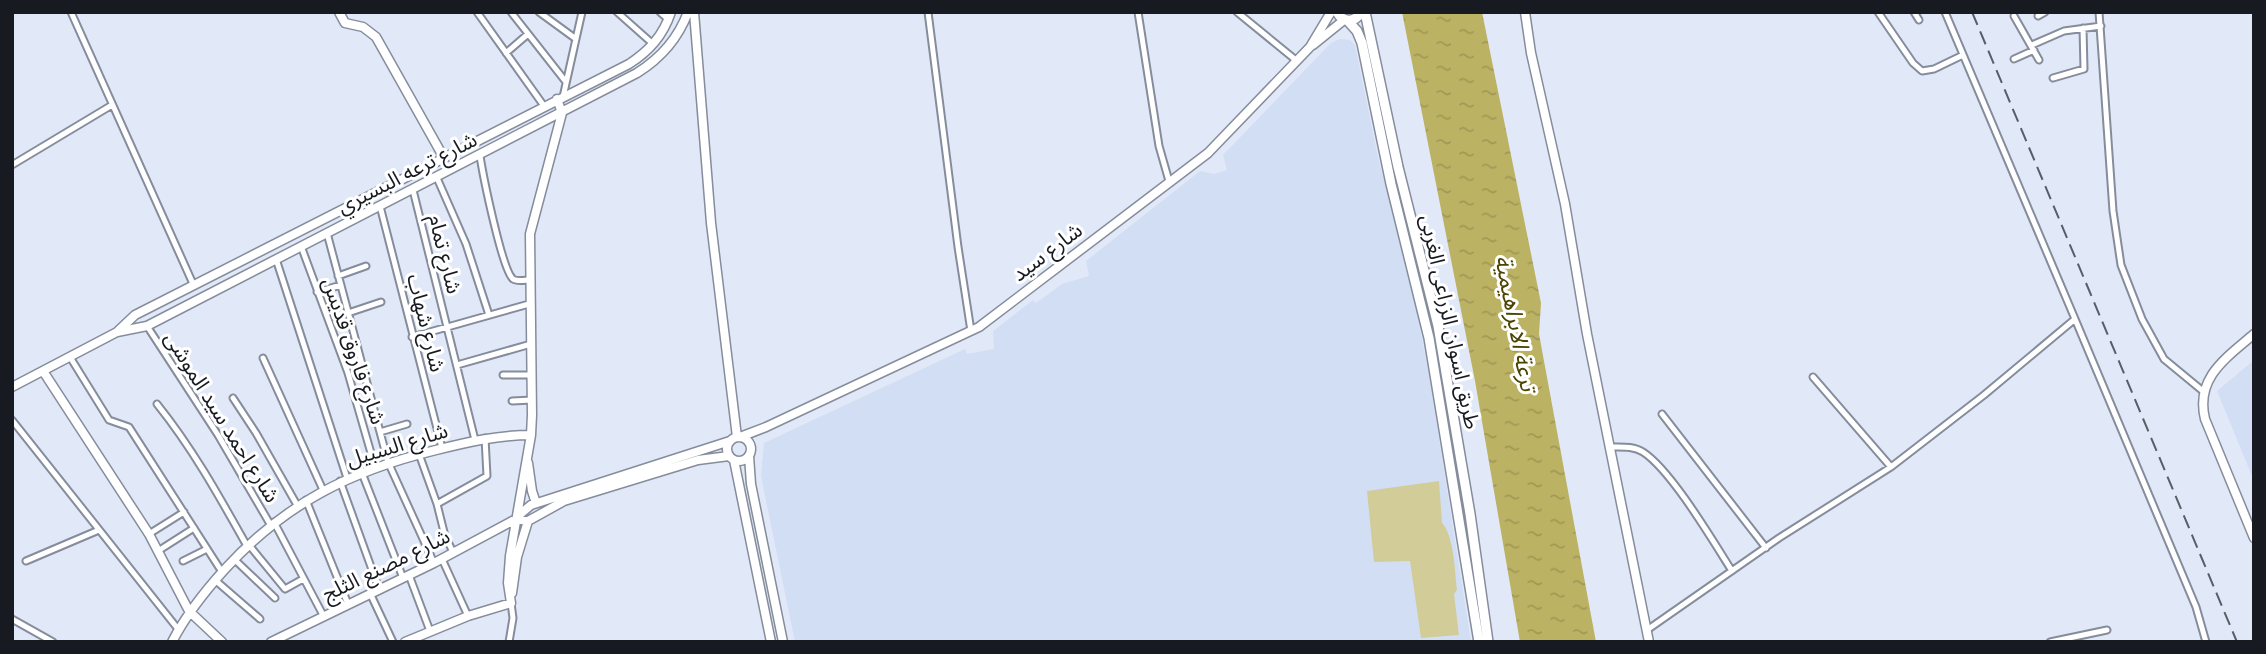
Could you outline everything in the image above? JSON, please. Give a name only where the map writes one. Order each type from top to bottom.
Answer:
[{"type":"main road","points":[[1343,18],[1357,18],[1363,12]]},
{"type":"main road","name":"طريق اسوان الزراعى الغربى","points":[[1363,12],[1442,347],[1488,642]]},
{"type":"main road","name":"طريق اسوان الزراعى الغربى","points":[[1343,18],[1357,31],[1362,43],[1391,184],[1429,338],[1479,642]]},
{"type":"street","points":[[71,12],[194,286]]},
{"type":"street","points":[[339,12],[345,23],[369,30],[376,37],[444,158]]},
{"type":"street","points":[[477,12],[544,106]]},
{"type":"street","points":[[511,12],[566,82]]},
{"type":"street","points":[[539,12],[576,39]]},
{"type":"street","points":[[509,642],[513,618],[508,573],[531,435],[531,225],[562,113],[560,98],[582,12]]},
{"type":"street","points":[[617,12],[653,44]]},
{"type":"street","points":[[660,12],[670,16]]},
{"type":"street","name":"شارع ترعه البسيري","points":[[12,387],[117,332],[147,326],[637,73],[659,57],[676,37],[688,12]]},
{"type":"street","points":[[694,12],[711,223],[735,439],[727,448],[732,458],[771,642]]},
{"type":"street","points":[[928,12],[963,282],[970,318],[975,329]]},
{"type":"street","points":[[1138,12],[1161,154],[1169,181]]},
{"type":"street","points":[[1237,12],[1297,61]]},
{"type":"street","name":"شارع سيد","points":[[516,519],[524,509],[536,503],[766,427],[975,329],[1208,153],[1310,47],[1331,12]]},
{"type":"street","points":[[1525,12],[1531,53],[1565,204],[1587,334],[1649,642]]},
{"type":"street","points":[[1878,12],[1913,63],[1922,71],[1934,69],[1963,55]]},
{"type":"street","points":[[1914,12],[1919,20]]},
{"type":"street","points":[[1945,12],[2192,596],[2206,642]]},
{"type":"street","points":[[2099,12],[2113,211],[2121,265],[2142,319],[2164,359],[2204,392]]},
{"type":"street","name":"شارع ترعه البسيري","points":[[117,332],[135,315],[629,64],[653,44],[670,16]]},
{"type":"street","points":[[2014,16],[2039,60]]},
{"type":"street","name":"شارع سيد","points":[[1310,47],[1328,35],[1343,18]]},
{"type":"street","points":[[2014,59],[2053,35],[2101,26]]},
{"type":"street","points":[[2053,78],[2083,70],[2083,28]]},
{"type":"street","points":[[506,53],[528,34]]},
{"type":"street","points":[[12,165],[112,105]]},
{"type":"street","points":[[480,156],[498,240],[511,277],[514,280],[529,280]]},
{"type":"street","points":[[437,178],[466,244],[489,315]]},
{"type":"street","points":[[398,182],[403,194]]},
{"type":"street","name":"شارع تمام","points":[[413,190],[475,440]]},
{"type":"street","name":"شارع شهاب","points":[[380,206],[442,448]]},
{"type":"street","points":[[327,233],[388,462],[468,616]]},
{"type":"street","name":"شارع فاروق قديس","points":[[301,246],[348,373],[375,467]]},
{"type":"street","points":[[276,259],[379,589]]},
{"type":"street","points":[[338,276],[366,267]]},
{"type":"street","points":[[317,292],[341,285]]},
{"type":"street","points":[[348,313],[381,302]]},
{"type":"street","points":[[412,337],[530,304]]},
{"type":"street","points":[[1647,630],[1891,467],[1984,395],[2075,319]]},
{"type":"street","name":"شارع احمد سيد الموشى","points":[[147,326],[272,523],[323,615]]},
{"type":"street","points":[[2254,334],[2217,366],[2204,392],[2205,419],[2254,538]]},
{"type":"street","points":[[457,365],[531,344]]},
{"type":"street","points":[[70,357],[109,420],[129,427],[222,572]]},
{"type":"street","points":[[264,358],[323,490]]},
{"type":"street","points":[[43,371],[149,534],[190,611],[222,642]]},
{"type":"street","points":[[503,375],[532,375]]},
{"type":"street","points":[[1813,377],[1891,467]]},
{"type":"street","points":[[233,398],[297,505]]},
{"type":"street","points":[[512,401],[532,400]]},
{"type":"street","points":[[157,404],[197,457],[248,545],[285,589],[303,579]]},
{"type":"street","points":[[1662,414],[1766,548]]},
{"type":"street","points":[[12,420],[178,629]]},
{"type":"street","points":[[380,432],[407,424]]},
{"type":"street","points":[[516,519],[528,521],[564,502],[698,460],[732,458],[743,461],[766,427]]},
{"type":"street","name":"شارع السبيل","points":[[172,642],[190,611],[234,559],[272,523],[323,490],[362,471],[418,454],[485,438],[531,435]]},
{"type":"street","points":[[437,504],[486,476],[485,438]]},
{"type":"street","points":[[735,439],[749,442],[751,484],[783,642]]},
{"type":"street","points":[[1611,447],[1632,448],[1643,452],[1655,463],[1671,481],[1732,571]]},
{"type":"street","points":[[528,449],[530,477],[536,503]]},
{"type":"street","points":[[418,454],[437,504],[445,536],[453,552]]},
{"type":"street","points":[[362,471],[430,631]]},
{"type":"street","points":[[306,500],[348,604]]},
{"type":"street","points":[[149,534],[184,512]]},
{"type":"street","name":"شارع مصنع الثلج","points":[[271,642],[438,561],[516,519]]},
{"type":"street","points":[[511,603],[517,557],[528,521]]},
{"type":"street","points":[[158,551],[194,528]]},
{"type":"street","points":[[26,561],[99,530]]},
{"type":"street","points":[[183,561],[207,549]]},
{"type":"street","points":[[234,559],[275,598]]},
{"type":"street","points":[[215,580],[260,619]]},
{"type":"street","points":[[370,593],[393,642]]},
{"type":"street","points":[[405,642],[468,616],[511,603]]},
{"type":"street","points":[[12,619],[53,642]]},
{"type":"street","points":[[2050,642],[2107,630]]},
{"type":"shaded area","points":[[1340,39],[1350,40],[1355,45],[1378,157],[1415,302],[1429,374],[1471,642],[795,642],[761,476],[764,443],[965,349],[967,354],[994,349],[993,331],[1033,300],[1036,303],[1062,284],[1089,276],[1086,261],[1200,171],[1214,174],[1227,170],[1223,155],[1331,43]]},
{"type":"shaded area","points":[[2254,360],[2254,481],[2217,391]]},
{"type":"shaded area","points":[[1439,481],[1442,523],[1449,536],[1455,564],[1457,590],[1454,594],[1459,635],[1421,638],[1410,561],[1374,562],[1367,491]]},
{"type":"water","name":"ترعة الابراهيمية","points":[[1402,12],[1482,12],[1541,303],[1539,334],[1596,642],[1520,642],[1475,381]]},
{"type":"railway","points":[[1972,12],[2237,642]]}]
